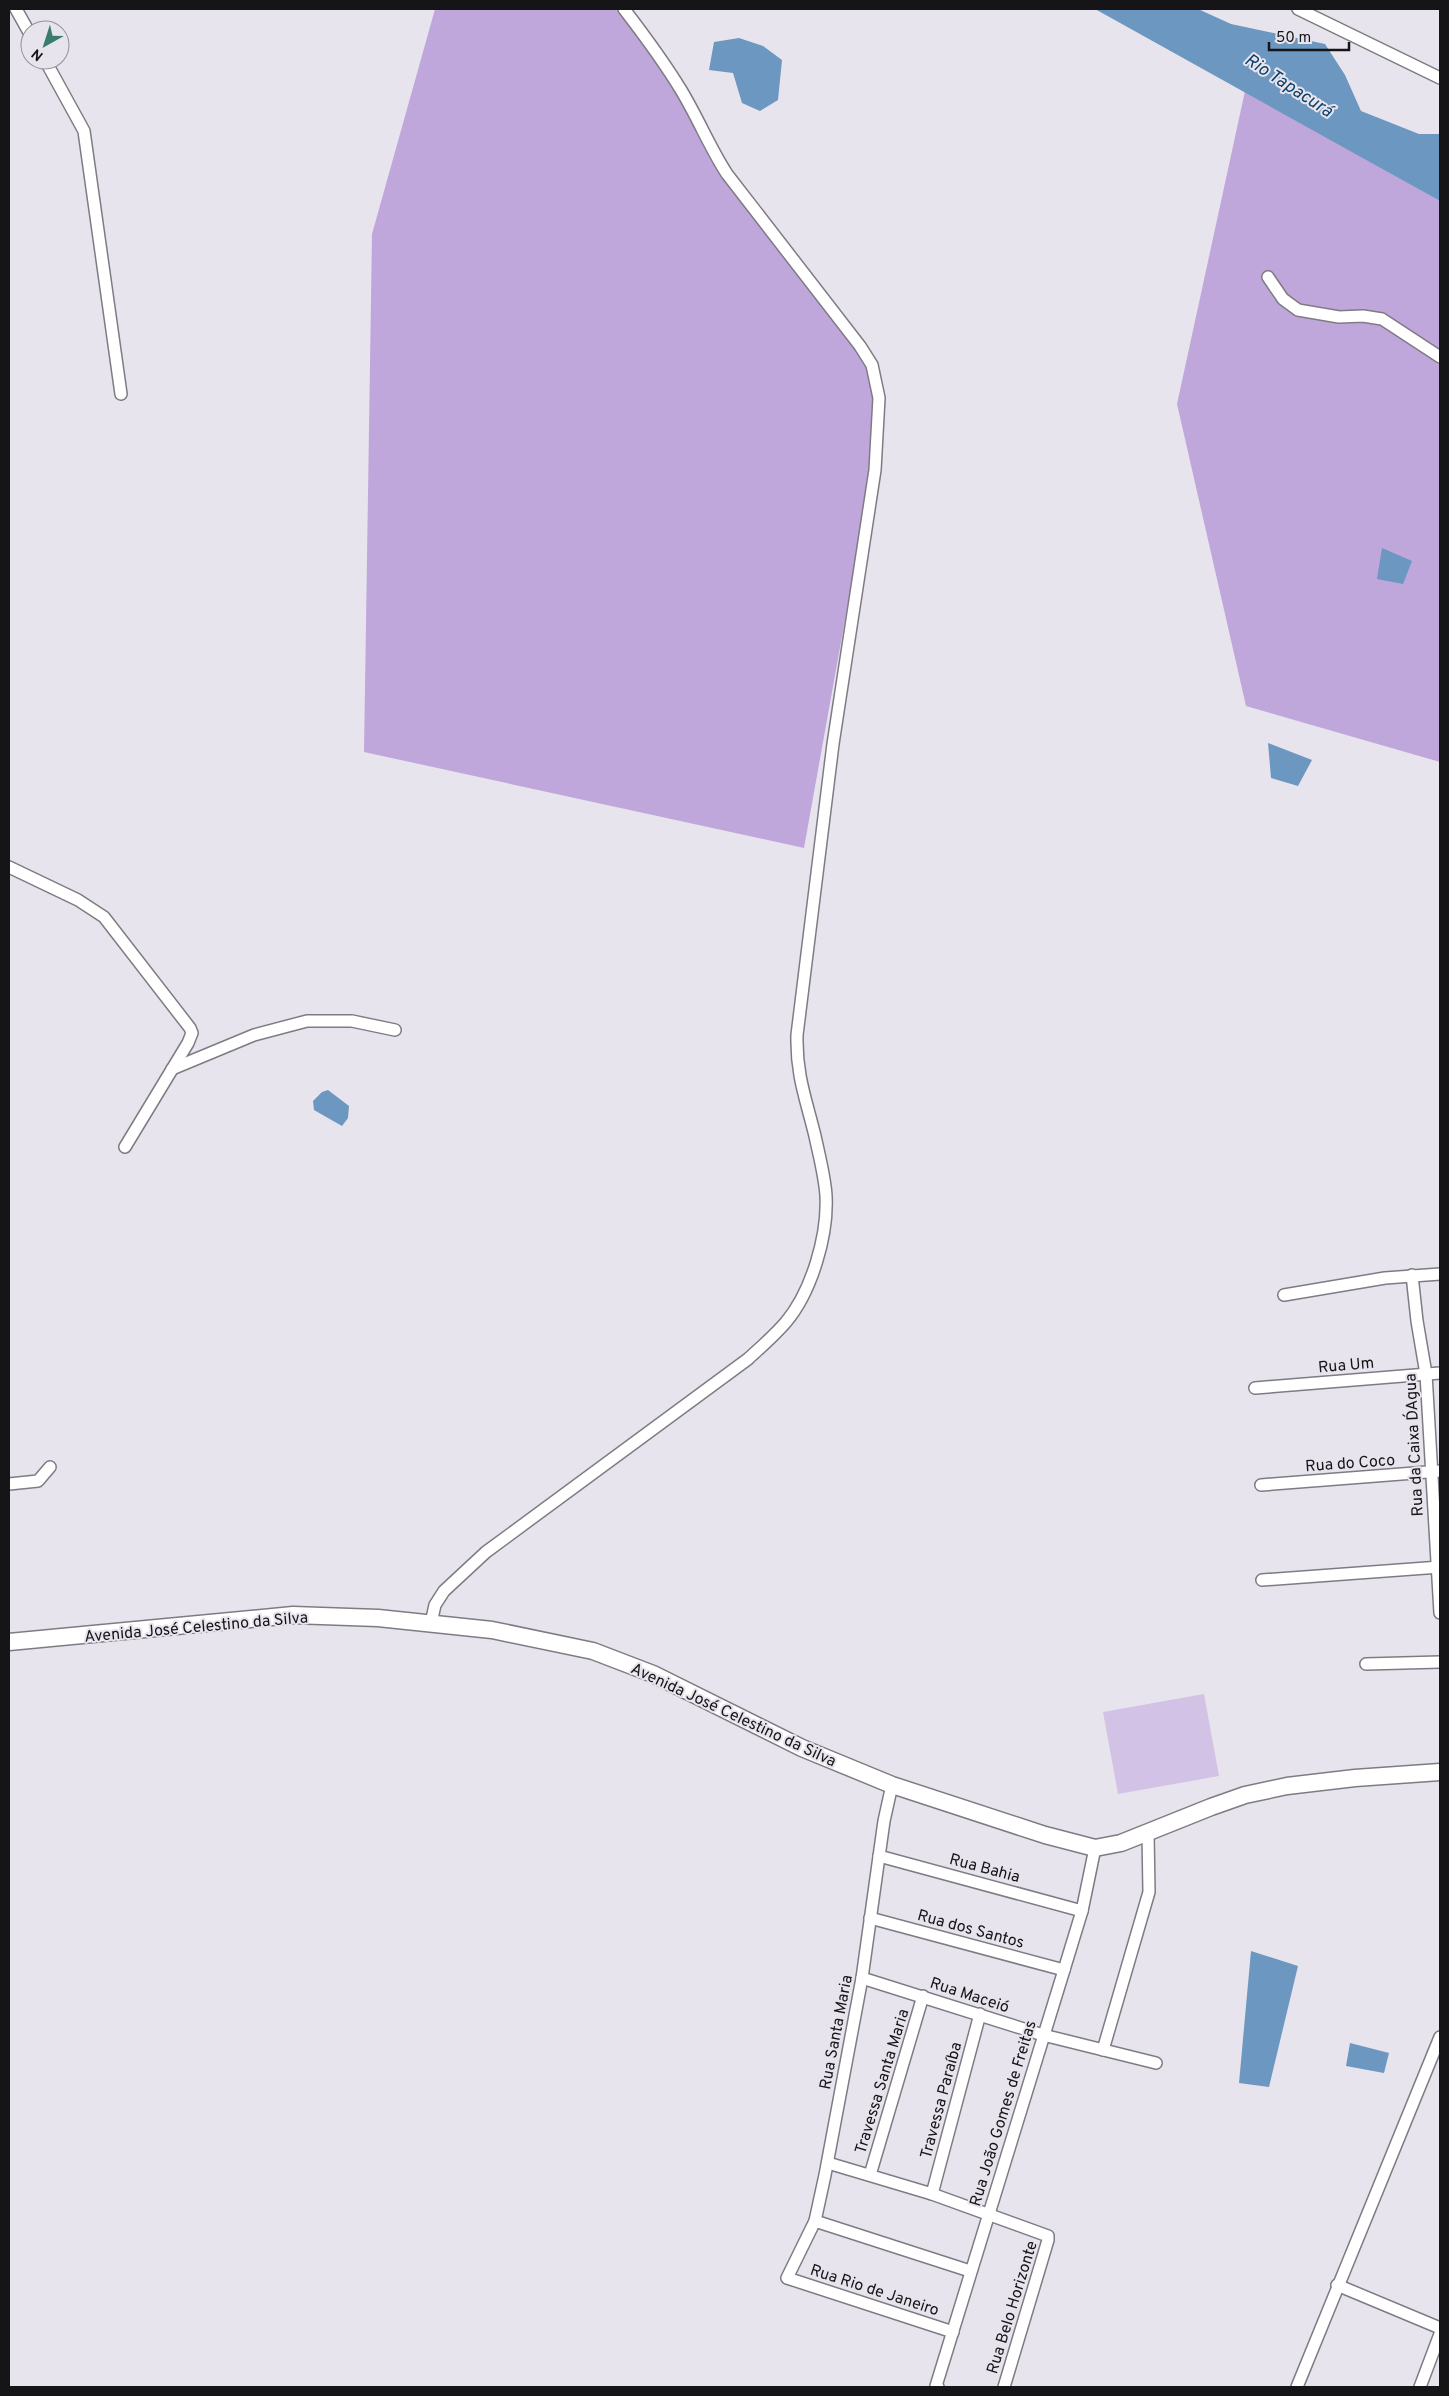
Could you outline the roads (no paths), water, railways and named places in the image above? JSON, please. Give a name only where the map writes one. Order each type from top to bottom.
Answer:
[{"type":"street","points":[[16,9],[22,20]]},
{"type":"street","points":[[432,1623],[435,1605],[444,1591],[486,1552],[766,1344],[787,1320],[803,1295],[825,1229],[826,1195],[815,1135],[803,1096],[798,1065],[797,1035],[833,744],[875,470],[880,416],[876,379],[872,365],[860,346],[716,157],[682,91],[655,49],[624,9]]},
{"type":"street","points":[[1298,9],[1440,78]]},
{"type":"street","points":[[50,70],[84,131],[121,394]]},
{"type":"street","points":[[1268,278],[1282,299],[1298,310],[1338,317],[1364,316],[1382,319],[1440,356]]},
{"type":"street","points":[[9,867],[87,905],[112,924],[190,1028],[190,1038],[125,1147]]},
{"type":"street","points":[[172,1069],[254,1035],[307,1020],[352,1021],[395,1030]]},
{"type":"street","points":[[1284,1295],[1386,1278],[1440,1274]]},
{"type":"street","name":"Rua da Caixa D´Agua","points":[[1412,1275],[1426,1374],[1435,1471],[1440,1613]]},
{"type":"street","name":"Rua Um","points":[[1255,1388],[1440,1373]]},
{"type":"street","points":[[9,1484],[38,1481],[50,1467]]},
{"type":"street","name":"Rua do Coco","points":[[1262,1485],[1435,1471]]},
{"type":"street","points":[[1262,1580],[1439,1567]]},
{"type":"street","name":"Avenida José Celestino da Silva","points":[[9,1642],[293,1615],[378,1618],[492,1630],[593,1651],[653,1674],[802,1748],[892,1785],[1045,1835],[1095,1848],[1114,1845],[1211,1807],[1245,1796],[1287,1786],[1355,1778],[1440,1772]]},
{"type":"street","points":[[1366,1664],[1440,1662]]},
{"type":"street","name":"Rua Santa Maria","points":[[787,2278],[815,2221],[828,2163],[862,1978],[879,1856],[892,1785]]},
{"type":"street","points":[[1103,2050],[1149,1892],[1148,1833]]},
{"type":"street","name":"Rua João Gomes de Freitas","points":[[938,2387],[936,2386],[970,2272],[1082,1911],[1095,1848]]},
{"type":"street","name":"Rua Bahia","points":[[879,1856],[1082,1911]]},
{"type":"street","name":"Rua dos Santos","points":[[870,1918],[1064,1970]]},
{"type":"street","name":"Rua Maceió","points":[[862,1978],[1043,2035],[1156,2063]]},
{"type":"street","name":"Travessa Santa Maria","points":[[870,2175],[923,1996]]},
{"type":"street","name":"Travessa Paraíba","points":[[932,2194],[980,2014]]},
{"type":"street","points":[[1297,2387],[1337,2285],[1440,2037]]},
{"type":"street","points":[[828,2163],[932,2194],[988,2214]]},
{"type":"street","name":"Rua Belo Horizonte","points":[[988,2214],[1048,2236],[1004,2387]]},
{"type":"street","points":[[815,2221],[970,2272]]},
{"type":"street","name":"Rua Rio de Janeiro","points":[[787,2278],[953,2332]]},
{"type":"street","points":[[1337,2285],[1440,2328]]},
{"type":"street","points":[[1420,2387],[1436,2359],[1440,2334]]},
{"type":"water","name":"Rio Tapacurá","points":[[1095,9],[1198,9],[1231,24],[1325,44],[1345,75],[1361,111],[1419,134],[1440,134],[1440,201]]},
{"type":"water","points":[[739,38],[763,46],[782,60],[778,100],[760,111],[742,103],[733,73],[709,70],[714,42]]},
{"type":"water","points":[[1382,548],[1412,561],[1403,584],[1377,579]]},
{"type":"water","points":[[1268,743],[1312,760],[1298,786],[1271,778]]},
{"type":"water","points":[[328,1090],[349,1106],[348,1118],[342,1126],[314,1110],[313,1101],[322,1092]]},
{"type":"water","points":[[1251,1951],[1298,1966],[1269,2087],[1239,2083]]},
{"type":"water","points":[[1350,2043],[1389,2053],[1384,2073],[1346,2066]]}]
